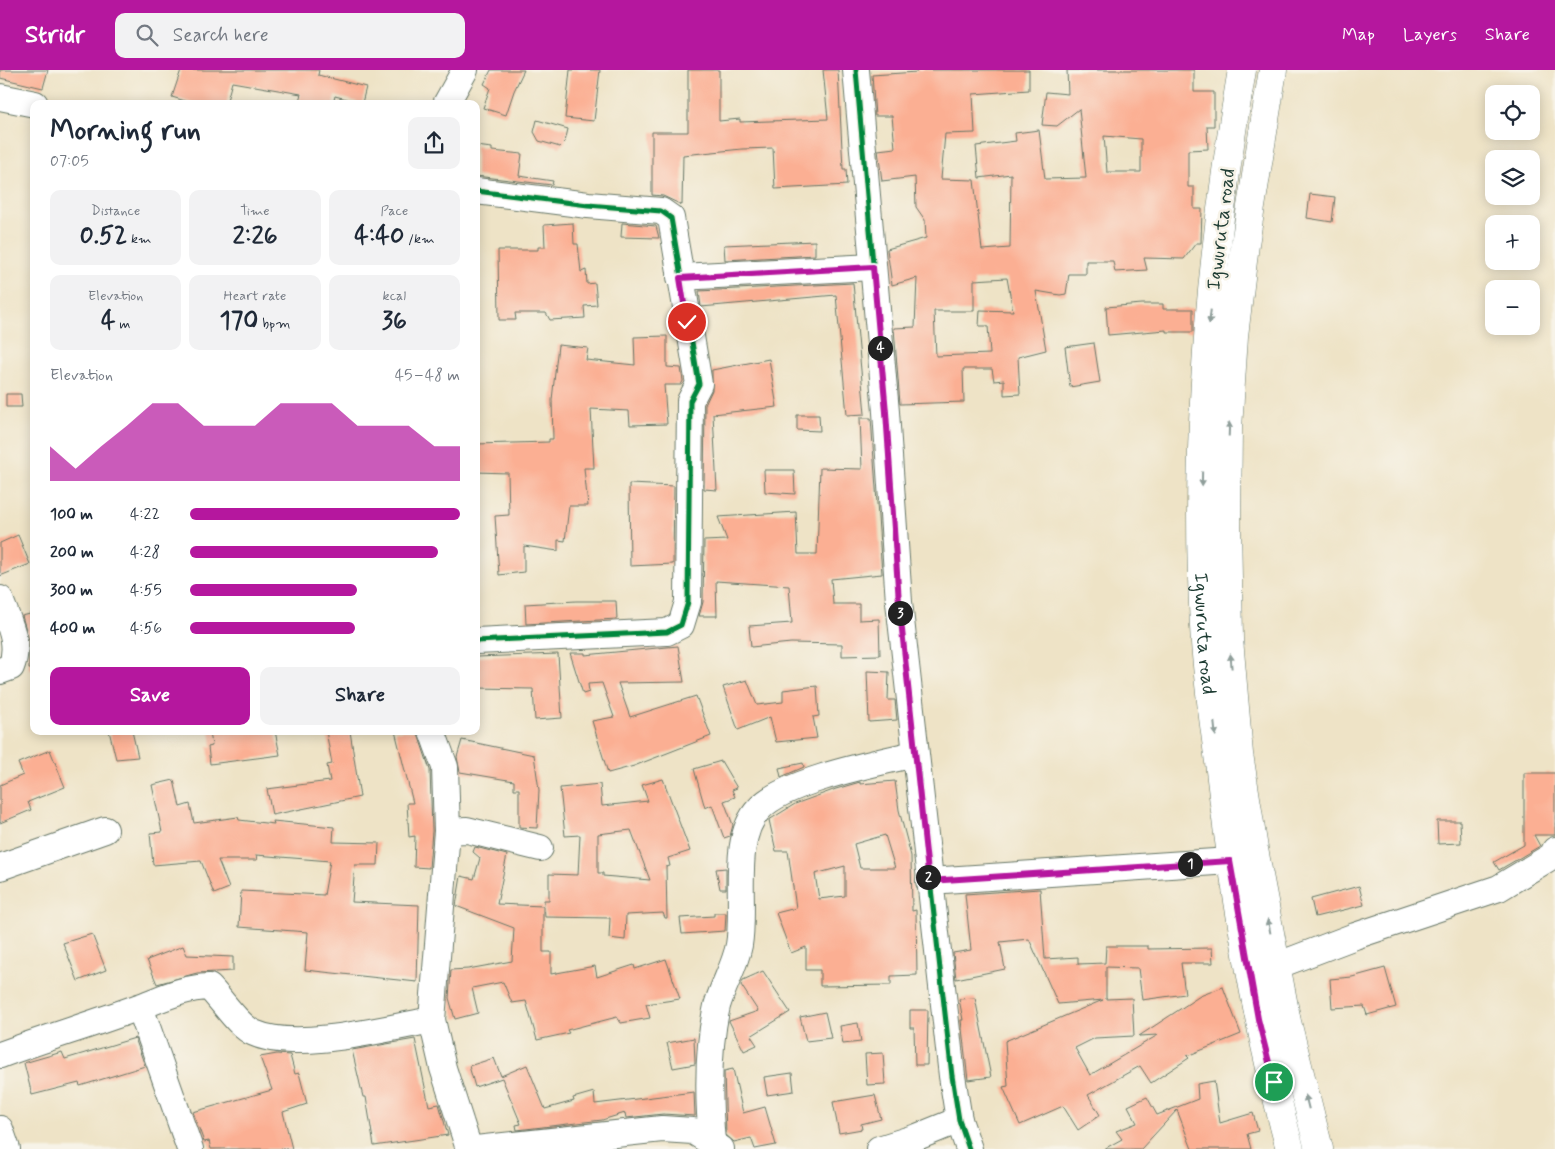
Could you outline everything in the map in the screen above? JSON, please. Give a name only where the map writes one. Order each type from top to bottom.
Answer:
[{"type":"main road","points":[[1242,70],[1235,112],[1266,116],[1273,70]]},
{"type":"main road","name":"Igwuruta road","points":[[1235,112],[1223,196],[1207,343],[1202,509],[1204,627],[1230,861],[1258,1019],[1290,1149]]},
{"type":"main road","name":"Igwuruta road","points":[[1266,116],[1245,244],[1234,336],[1228,428],[1229,639],[1239,754],[1254,849],[1287,1022],[1319,1149]]},
{"type":"street","points":[[448,100],[465,70]]},
{"type":"street","points":[[856,70],[886,412],[899,602],[952,1076],[959,1120],[969,1149]]},
{"type":"street","points":[[0,97],[30,103]]},
{"type":"street","points":[[480,192],[588,205],[661,211],[671,218],[699,384],[690,401],[688,602],[681,625],[667,632],[480,641]]},
{"type":"street","points":[[680,278],[873,267]]},
{"type":"street","points":[[0,599],[14,638],[16,654],[11,667],[0,671]]},
{"type":"street","points":[[433,735],[444,767],[447,831],[432,1020],[443,1068],[469,1149]]},
{"type":"street","points":[[716,1145],[708,1096],[711,1048],[718,1005],[738,946],[742,908],[744,837],[757,810],[773,796],[821,778],[915,754]]},
{"type":"street","points":[[0,867],[105,830]]},
{"type":"street","points":[[447,831],[467,830],[540,848]]},
{"type":"street","points":[[1276,966],[1355,936],[1499,888],[1552,856],[1555,850]]},
{"type":"street","points":[[929,881],[1230,861]]},
{"type":"street","points":[[0,1055],[140,1007],[173,992],[194,988],[209,987],[223,1000],[239,1022],[254,1033],[278,1039],[338,1038],[432,1020]]},
{"type":"street","points":[[140,1007],[190,1149]]},
{"type":"street","points":[[879,1149],[917,1138],[959,1120]]},
{"type":"street","points":[[0,1128],[7,1149]]},
{"type":"street","points":[[476,1149],[662,1129],[693,1131],[716,1145]]},
{"type":"building","points":[[0,70],[48,70],[43,88],[0,78]]},
{"type":"building","points":[[181,70],[319,70],[318,75],[366,87],[363,100],[350,100],[335,96],[334,100],[299,100],[301,94],[232,82],[227,100],[182,100],[172,97]]},
{"type":"building","points":[[491,70],[524,70],[506,115],[483,108],[490,88],[484,84]]},
{"type":"building","points":[[570,70],[600,70],[594,121],[565,118]]},
{"type":"building","points":[[688,70],[719,70],[719,121],[740,119],[740,122],[828,119],[823,70],[838,70],[843,169],[846,169],[847,185],[775,189],[773,148],[742,149],[683,155],[682,205],[663,196],[652,195],[652,132],[688,132]]},
{"type":"building","points":[[916,70],[1029,70],[1029,90],[973,94],[975,133],[945,134],[941,179],[974,180],[982,250],[1010,248],[1011,174],[979,178],[976,146],[1016,141],[1015,133],[1039,130],[1045,179],[1086,178],[1079,109],[1057,126],[1042,125],[1046,92],[1068,94],[1067,70],[1194,70],[1194,92],[1214,92],[1214,126],[1207,126],[1208,149],[1188,150],[1188,187],[1194,187],[1194,209],[1202,209],[1201,243],[1196,243],[1184,259],[1144,258],[1147,270],[1115,272],[1113,261],[1086,261],[1086,274],[1069,274],[1066,294],[1060,295],[1036,291],[1046,350],[1018,357],[1020,394],[1004,395],[1004,380],[994,381],[992,369],[963,369],[964,402],[900,404],[894,328],[915,327],[917,278],[892,285],[887,249],[926,238],[925,220],[916,207],[915,177],[882,181],[878,150],[895,148],[892,116],[875,116],[872,75],[917,72]],"holes":[[[1104,136],[1141,139],[1141,172],[1107,172]],[[1007,278],[1013,311],[980,310],[979,326],[988,326],[990,354],[936,356],[934,311],[974,311],[974,280]]]},
{"type":"building","points":[[537,120],[568,129],[565,142],[560,147],[539,141],[534,132]]},
{"type":"building","points":[[480,146],[492,148],[492,151],[522,154],[519,176],[553,181],[552,185],[480,176]]},
{"type":"building","points":[[1310,194],[1335,197],[1332,222],[1307,218]]},
{"type":"building","points":[[573,223],[574,244],[578,244],[581,272],[586,270],[587,284],[595,283],[597,305],[584,306],[585,318],[550,320],[546,313],[515,313],[516,320],[499,320],[498,250],[538,250],[538,247],[545,247],[544,225]]},
{"type":"building","points":[[622,223],[656,226],[659,238],[621,237]]},
{"type":"building","points":[[815,241],[815,255],[725,260],[724,245]]},
{"type":"building","points":[[853,283],[865,414],[847,415],[836,295],[701,307],[699,291]]},
{"type":"building","points":[[1163,304],[1163,309],[1193,309],[1193,332],[1166,332],[1166,330],[1108,335],[1106,307]]},
{"type":"building","points":[[667,336],[667,367],[681,368],[683,381],[681,385],[664,385],[667,424],[630,425],[629,411],[591,409],[594,468],[584,468],[588,506],[569,506],[565,541],[558,540],[558,551],[524,546],[524,572],[499,575],[495,516],[509,515],[508,473],[480,472],[480,444],[549,442],[549,439],[553,439],[552,400],[558,345],[588,348],[586,360],[635,365],[634,337]]},
{"type":"building","points":[[1094,343],[1100,382],[1070,387],[1065,347]]},
{"type":"building","points":[[769,359],[777,407],[713,414],[717,490],[704,489],[705,405],[712,390],[712,370]]},
{"type":"building","points":[[6,394],[21,394],[22,407],[6,407]]},
{"type":"building","points":[[797,415],[819,415],[820,431],[797,430]]},
{"type":"building","points":[[860,418],[871,418],[882,574],[831,579],[833,604],[859,604],[859,620],[879,619],[880,655],[842,656],[842,644],[791,643],[751,647],[749,626],[792,623],[789,586],[716,581],[717,616],[699,616],[703,602],[704,541],[727,540],[718,517],[796,512],[798,554],[817,554],[820,468],[862,469]]},
{"type":"building","points":[[764,470],[794,470],[795,494],[765,492]]},
{"type":"building","points":[[629,484],[674,486],[673,564],[630,566]]},
{"type":"building","points":[[18,535],[30,564],[0,576],[0,543]]},
{"type":"building","points":[[616,601],[617,619],[526,624],[525,604]]},
{"type":"building","points":[[30,614],[30,669],[29,640],[22,616]]},
{"type":"building","points":[[678,646],[684,682],[618,683],[630,717],[696,696],[711,736],[634,766],[608,773],[592,721],[614,717],[602,683],[588,684],[589,692],[583,694],[570,653],[585,653],[585,655]]},
{"type":"building","points":[[558,654],[562,718],[535,720],[533,689],[480,688],[480,657]]},
{"type":"building","points":[[867,671],[889,672],[888,700],[895,700],[897,720],[869,722]]},
{"type":"building","points":[[747,680],[757,705],[783,702],[783,690],[817,686],[819,716],[813,717],[817,738],[776,742],[770,717],[738,730],[723,687]]},
{"type":"building","points":[[110,735],[133,735],[138,757],[116,759]]},
{"type":"building","points":[[211,735],[276,735],[280,755],[210,764],[208,747],[212,746]]},
{"type":"building","points":[[327,735],[351,735],[360,797],[272,815],[267,789],[330,781],[327,765],[332,764]]},
{"type":"building","points":[[396,735],[418,735],[430,770],[432,831],[429,868],[414,867],[415,836],[409,837],[407,803],[413,803]]},
{"type":"building","points":[[462,740],[534,755],[539,790],[537,828],[519,827],[519,789],[514,789],[514,781],[460,772],[457,757]]},
{"type":"building","points":[[50,750],[65,787],[28,802],[31,810],[0,823],[0,785],[23,775],[18,763]]},
{"type":"building","points":[[721,761],[737,788],[732,790],[735,797],[724,801],[733,825],[730,836],[724,838],[712,805],[705,808],[694,769]]},
{"type":"building","points":[[803,763],[804,767],[781,777],[779,768]]},
{"type":"building","points":[[1524,773],[1555,773],[1555,835],[1534,835],[1540,846],[1499,870],[1494,862],[1524,845]]},
{"type":"building","points":[[663,779],[690,851],[668,858],[670,866],[666,867],[667,918],[665,918],[663,913],[626,915],[625,940],[609,938],[610,918],[545,917],[544,900],[549,900],[549,874],[578,875],[580,835],[565,836],[560,788],[600,784],[602,806],[648,801],[642,785]],"holes":[[[631,830],[650,880],[603,876],[603,873],[598,873],[598,834]]]},
{"type":"building","points":[[174,780],[180,807],[190,804],[194,823],[238,817],[239,820],[274,824],[273,821],[334,827],[333,842],[379,843],[378,865],[355,865],[352,902],[419,905],[417,982],[305,970],[308,932],[239,927],[241,891],[324,895],[330,861],[256,855],[257,860],[218,860],[229,888],[214,894],[201,861],[153,865],[150,833],[162,832],[152,785]]},
{"type":"building","points":[[895,781],[899,810],[911,856],[912,911],[916,910],[917,975],[891,976],[891,985],[820,986],[820,970],[806,970],[806,947],[791,953],[776,913],[796,908],[788,851],[776,851],[769,820],[795,804],[836,789],[860,782],[860,784]],"holes":[[[885,835],[895,868],[860,868],[854,844]],[[845,866],[845,896],[819,899],[815,874]]]},
{"type":"building","points":[[1437,821],[1460,821],[1461,843],[1438,844]]},
{"type":"building","points":[[475,847],[507,855],[497,904],[543,906],[543,952],[551,952],[551,974],[595,966],[597,977],[634,965],[635,969],[666,959],[680,999],[646,1004],[650,1018],[621,1023],[617,1017],[567,1030],[569,1033],[537,1040],[526,1001],[512,1003],[503,982],[472,988],[478,1013],[455,1019],[449,998],[451,970],[512,961],[514,928],[456,906],[461,876],[474,879],[480,858],[473,852]]},
{"type":"building","points":[[726,868],[726,889],[720,889],[716,869]]},
{"type":"building","points":[[1359,886],[1364,905],[1315,917],[1311,899]]},
{"type":"building","points":[[1040,889],[1045,959],[1078,957],[1078,964],[1105,963],[1106,946],[1148,946],[1148,949],[1212,948],[1213,963],[1181,963],[1185,994],[1142,1000],[1138,968],[1106,967],[1106,999],[1132,998],[1134,1036],[1095,1038],[1075,1048],[1090,1075],[1158,1035],[1139,1036],[1200,996],[1223,987],[1241,1034],[1187,1056],[1189,1058],[1151,1083],[1140,1066],[1088,1095],[1100,1115],[1078,1130],[1063,1106],[1020,1125],[1003,1087],[1008,1086],[1005,1041],[1103,1000],[1058,1004],[1029,939],[1000,942],[1005,969],[956,979],[953,953],[971,950],[965,894]]},
{"type":"building","points":[[714,913],[726,913],[725,931],[682,934],[680,918],[714,916]]},
{"type":"building","points":[[92,934],[106,970],[78,981],[63,943]]},
{"type":"building","points":[[183,946],[187,955],[233,957],[233,971],[197,973],[157,984],[147,960]]},
{"type":"building","points":[[1385,968],[1396,1007],[1367,1015],[1364,1006],[1332,1008],[1330,979],[1352,977]]},
{"type":"building","points":[[763,971],[790,1012],[751,1036],[757,1045],[744,1051],[729,1021],[758,1011],[741,985],[743,980]]},
{"type":"building","points":[[975,998],[991,1077],[968,1080],[961,1020],[963,1020],[959,999]]},
{"type":"building","points":[[910,1010],[928,1010],[927,1065],[915,1065],[914,1028],[910,1028]]},
{"type":"building","points":[[825,1012],[831,1038],[806,1041],[800,1017]]},
{"type":"building","points":[[858,1023],[861,1042],[843,1044],[840,1026]]},
{"type":"building","points":[[135,1038],[145,1066],[80,1086],[79,1083],[32,1095],[24,1063],[62,1052],[65,1059]]},
{"type":"building","points":[[694,1038],[695,1064],[673,1068],[667,1043]]},
{"type":"building","points":[[415,1039],[429,1106],[439,1104],[448,1135],[374,1146],[366,1097],[363,1097],[352,1050]]},
{"type":"building","points":[[883,1053],[885,1084],[867,1085],[865,1054]]},
{"type":"building","points":[[277,1054],[290,1055],[295,1074],[299,1073],[307,1104],[283,1112],[292,1149],[211,1149],[209,1141],[204,1142],[193,1112],[272,1090],[260,1057]]},
{"type":"building","points":[[494,1058],[501,1076],[527,1065],[545,1109],[574,1101],[573,1098],[594,1092],[595,1104],[694,1092],[695,1116],[663,1114],[626,1118],[625,1113],[602,1120],[517,1130],[516,1125],[521,1124],[502,1078],[475,1087],[469,1066]]},
{"type":"building","points":[[733,1069],[743,1113],[765,1107],[776,1145],[755,1149],[751,1138],[734,1142],[726,1135],[724,1071]]},
{"type":"building","points":[[792,1073],[794,1091],[767,1095],[764,1077]]},
{"type":"building","points":[[1214,1081],[1220,1123],[1253,1113],[1258,1131],[1247,1134],[1251,1149],[1192,1149],[1177,1110],[1141,1149],[1104,1149],[1122,1139],[1116,1131],[1137,1123],[1128,1106],[1147,1097],[1157,1115],[1198,1099],[1197,1084]]},
{"type":"building","points":[[875,1095],[881,1119],[861,1124],[862,1129],[839,1133],[833,1102]]},
{"type":"cycle path","points":[[856,70],[886,412],[899,602],[952,1076],[959,1120],[969,1149]]},
{"type":"cycle path","points":[[480,192],[588,205],[661,211],[671,218],[699,384],[690,401],[688,602],[681,625],[667,632],[480,641]]},
{"type":"route","points":[[687,322],[680,278],[873,267],[886,412],[899,602],[929,881],[1230,861],[1258,1019],[1274,1082]]}]
